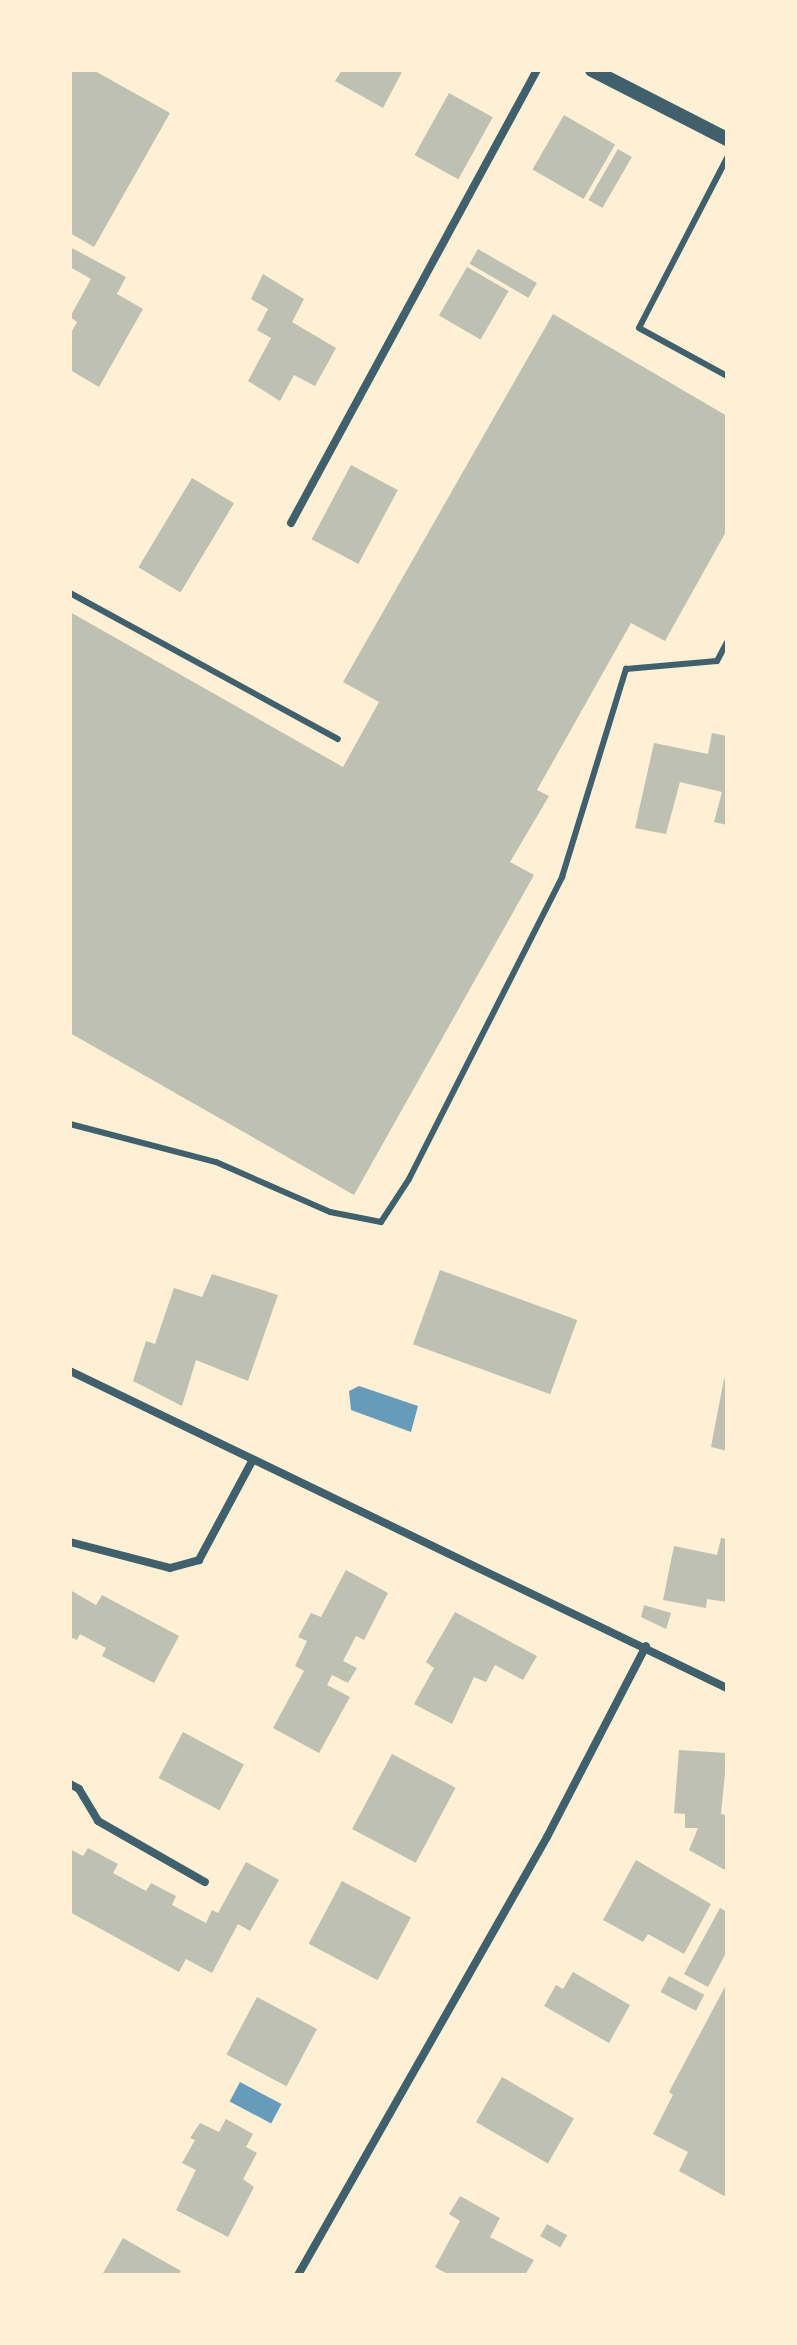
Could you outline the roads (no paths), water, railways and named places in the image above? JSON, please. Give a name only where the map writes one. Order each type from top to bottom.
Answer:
[{"type":"street","points":[[291,523],[537,70]]},
{"type":"street","points":[[592,70],[727,139]]},
{"type":"street","points":[[70,1371],[252,1461],[646,1646],[727,1688]]},
{"type":"street","points":[[70,1542],[170,1568],[199,1560],[252,1461]]},
{"type":"street","points":[[298,2275],[547,1837],[646,1646]]},
{"type":"street","points":[[70,1784],[79,1789],[98,1821],[205,1882]]},
{"type":"lane","points":[[727,158],[639,328],[727,376]]},
{"type":"lane","points":[[70,593],[338,739]]},
{"type":"lane","points":[[73,1122],[216,1162],[330,1212],[381,1222],[409,1179],[562,877],[626,669],[717,661],[727,642]]},
{"type":"water","points":[[359,1386],[418,1406],[411,1432],[351,1410],[349,1391]]},
{"type":"water","points":[[240,2082],[281,2104],[271,2123],[230,2101]]}]
